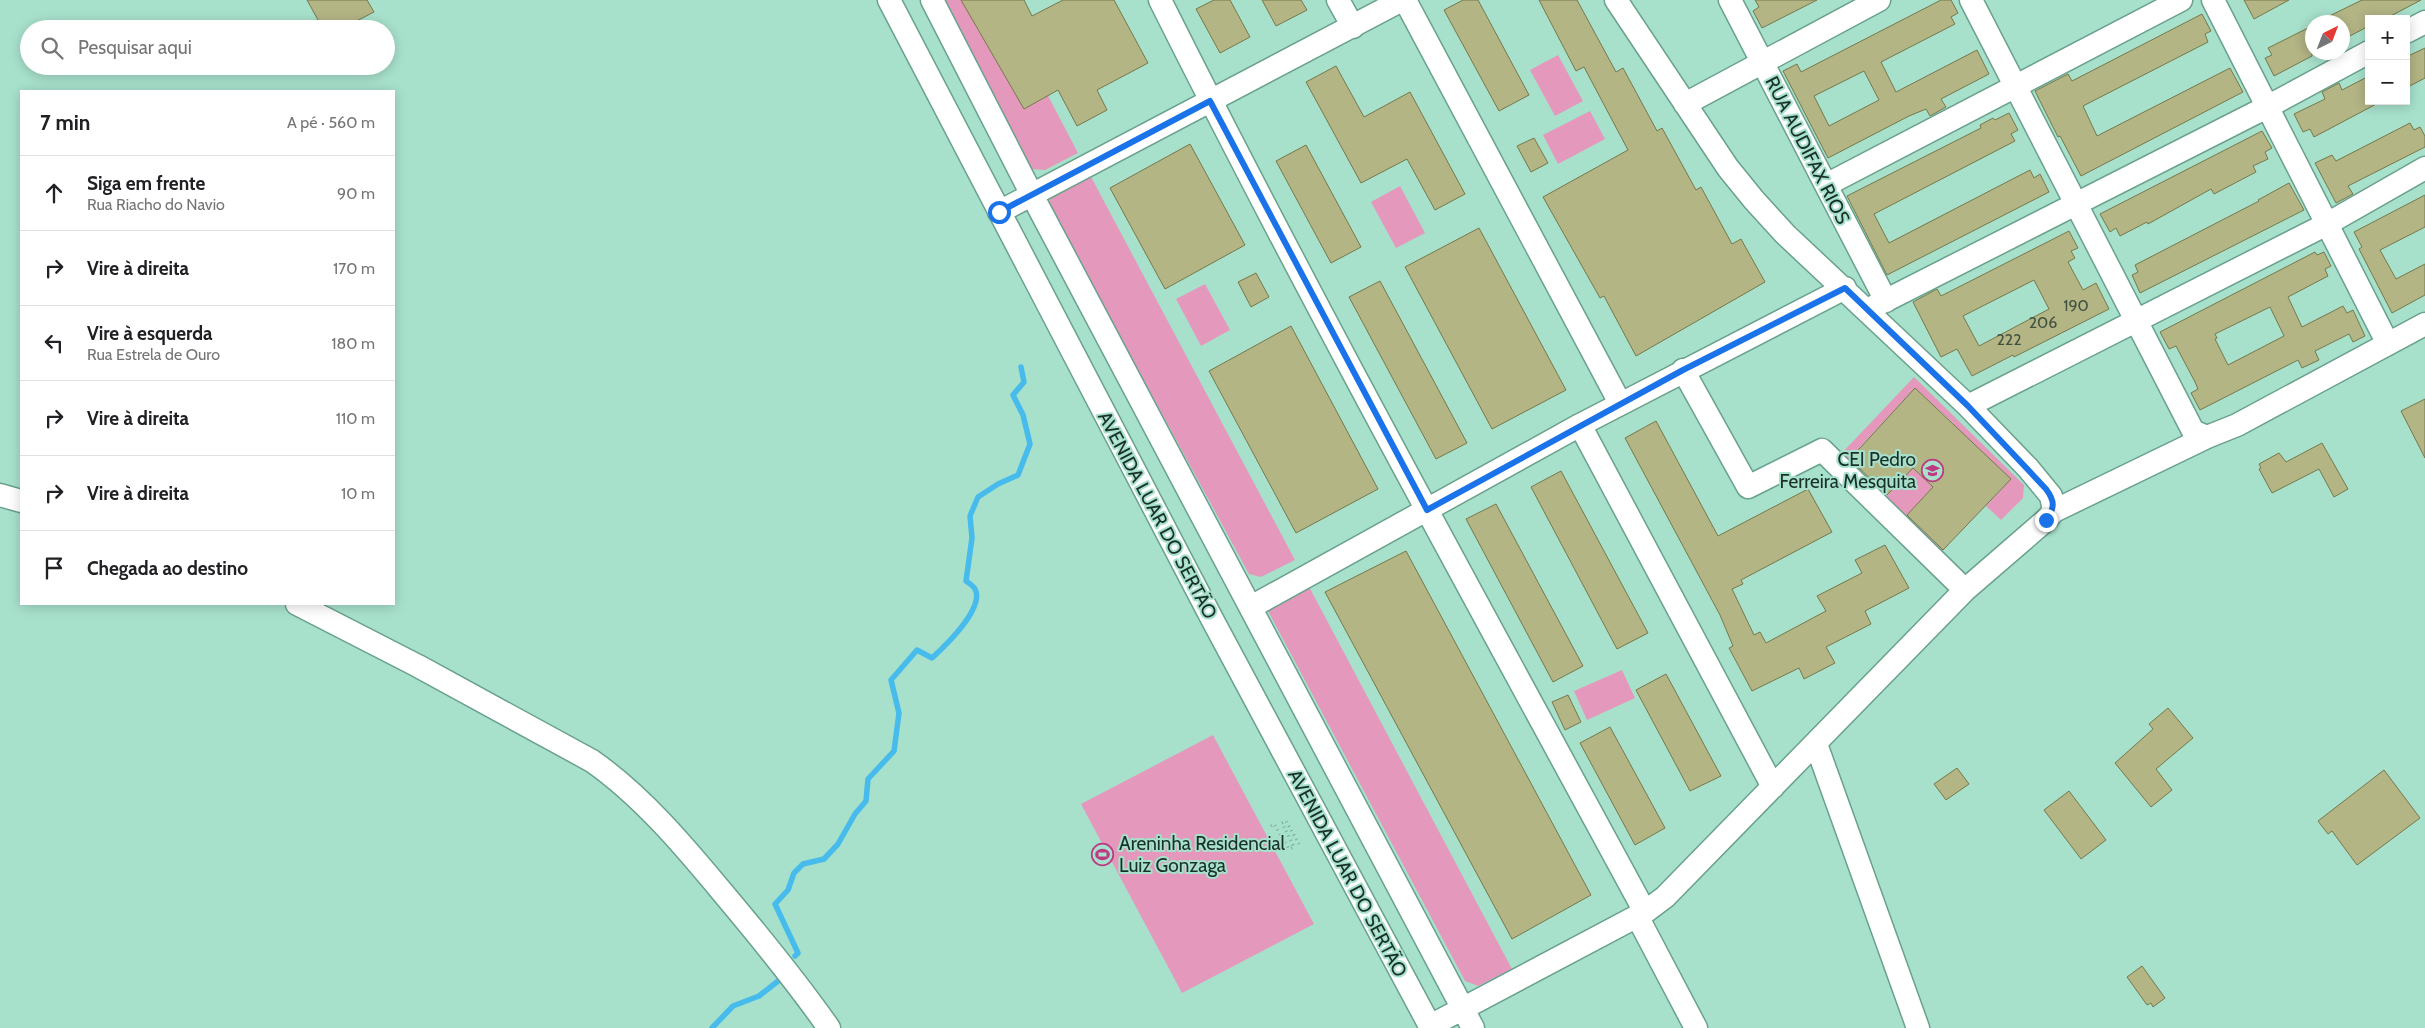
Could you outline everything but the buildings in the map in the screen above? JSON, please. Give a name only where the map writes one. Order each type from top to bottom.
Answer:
[{"type":"street","name":"AVENIDA LUAR DO SERTÃO","points":[[889,0],[1216,626],[1430,1027]]},
{"type":"street","name":"AVENIDA LUAR DO SERTÃO","points":[[932,0],[1032,195],[1473,1028]]},
{"type":"street","points":[[1160,0],[1210,101],[1641,914],[1696,1028]]},
{"type":"street","points":[[1338,0],[1353,26]]},
{"type":"street","points":[[999,212],[1404,0],[1620,404]]},
{"type":"street","points":[[1616,0],[1728,168],[1754,200],[1785,234],[1845,288],[1876,305],[2046,489],[2051,496],[2054,510]]},
{"type":"street","name":"RUA AUDIFAX RIOS","points":[[1730,0],[1826,185],[1876,305]]},
{"type":"street","points":[[1685,104],[1878,0]]},
{"type":"street","points":[[1971,0],[2134,321],[2193,431],[2207,437]]},
{"type":"street","points":[[1826,185],[2181,0]]},
{"type":"street","points":[[2213,0],[2388,344]]},
{"type":"street","points":[[2410,30],[2425,22]]},
{"type":"street","points":[[1876,305],[2076,205],[2267,107],[2365,54]]},
{"type":"street","points":[[1968,406],[2327,224],[2425,168]]},
{"type":"street","points":[[1251,606],[1580,425],[1683,370],[1845,288]]},
{"type":"street","points":[[1430,1027],[1641,914],[1665,897],[1965,590],[2046,520],[2054,510],[2207,437],[2237,425],[2425,324]]},
{"type":"street","points":[[1683,370],[1748,487],[1822,450],[1965,590]]},
{"type":"street","points":[[1580,425],[1773,787]]},
{"type":"street","points":[[0,495],[20,501]]},
{"type":"street","points":[[299,605],[418,666],[566,746],[607,771],[682,844],[789,974],[829,1028]]},
{"type":"street","points":[[1816,744],[1918,1028]]},
{"type":"path","points":[[1271,826],[1274,824],[1289,850],[1294,847],[1282,823],[1286,821],[1299,844]]},
{"type":"shaded area","points":[[943,0],[998,0],[1078,153],[1045,170],[1031,169]]},
{"type":"shaded area","points":[[1558,55],[1583,101],[1555,116],[1530,70]]},
{"type":"shaded area","points":[[1590,111],[1605,139],[1558,164],[1543,135]]},
{"type":"shaded area","points":[[1090,175],[1295,560],[1261,577],[1249,574],[1048,204],[1053,194]]},
{"type":"shaded area","points":[[1400,186],[1425,233],[1396,248],[1371,202]]},
{"type":"shaded area","points":[[1205,284],[1230,330],[1201,346],[1176,299]]},
{"type":"shaded area","points":[[1914,377],[2024,485],[2023,498],[2001,520],[1986,506],[2011,479],[1973,443],[1948,470],[1929,451],[1954,424],[1915,388],[1849,459],[1887,496],[1913,468],[1933,487],[1907,515],[1943,550],[1941,553],[1840,455]]},
{"type":"shaded area","points":[[1306,581],[1512,969],[1478,986],[1465,981],[1268,611],[1272,602]]},
{"type":"shaded area","points":[[1622,670],[1635,698],[1587,720],[1574,691]]},
{"type":"shaded area","points":[[1213,735],[1314,924],[1182,993],[1081,804]]},
{"type":"waterway","points":[[795,956],[798,953],[775,904],[788,890],[794,873],[803,864],[824,859],[838,844],[855,814],[866,801],[868,779],[894,751],[899,713],[891,680],[917,650],[932,658],[962,626],[974,606],[977,597],[975,589],[966,581],[972,538],[970,516],[978,497],[998,484],[1018,475],[1030,444],[1023,415],[1013,395],[1024,382],[1021,367]]},
{"type":"waterway","points":[[712,1028],[733,1006],[759,996],[778,981]]},
{"type":"place","name":"CEI Pedro Ferreira Mesquita","points":[[1932,470]]},
{"type":"place","name":"Areninha Residencial Luiz Gonzaga","points":[[1103,854]]},
{"type":"route","points":[[999,212],[1210,101],[1427,510],[1683,370],[1845,288],[1968,406],[2028,468],[2046,489],[2054,503],[2054,510],[2046,520]]}]
